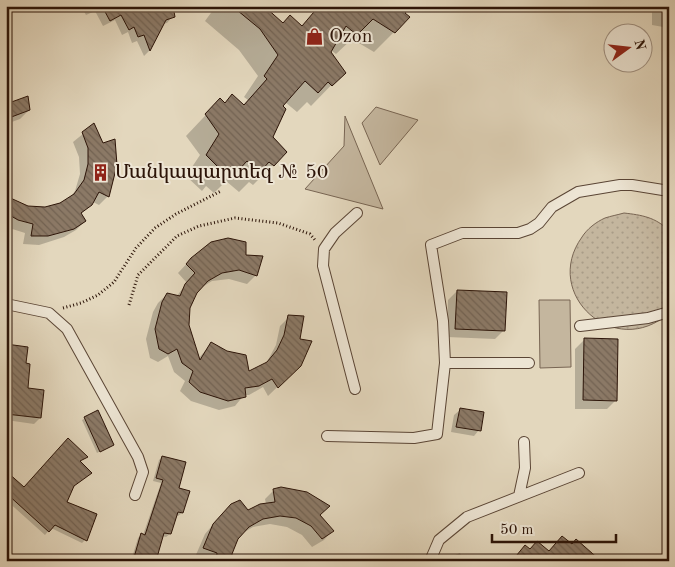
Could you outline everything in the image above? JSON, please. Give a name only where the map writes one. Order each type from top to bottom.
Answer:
[{"type":"lane","points":[[327,436],[414,438],[437,434],[445,363],[443,321],[431,245],[462,233],[518,233],[524,231],[539,223],[552,207],[578,192],[620,185],[669,191]]},
{"type":"lane","points":[[355,389],[322,266],[324,249],[335,233],[357,213]]},
{"type":"lane","points":[[6,304],[48,313],[67,329],[138,457],[143,472],[135,495]]},
{"type":"lane","points":[[580,326],[648,318],[669,312]]},
{"type":"lane","points":[[445,363],[529,363]]},
{"type":"lane","points":[[519,496],[525,468],[524,442]]},
{"type":"lane","points":[[430,561],[439,540],[467,517],[579,473]]},
{"type":"path","points":[[48,313],[82,302],[98,294],[114,282],[136,248],[155,228],[220,190]]},
{"type":"path","points":[[129,305],[138,276],[177,236],[199,226],[235,218],[278,223],[310,234],[324,249]]},
{"type":"shaded area","points":[[376,107],[418,120],[380,165],[362,123]]},
{"type":"shaded area","points":[[345,116],[383,209],[305,189],[344,146]]},
{"type":"shaded area","points":[[624,213],[654,220],[669,231],[669,313],[648,326],[627,329],[607,325],[590,314],[577,299],[571,280],[572,259],[584,234],[592,226],[607,217]]},
{"type":"shaded area","points":[[539,300],[570,300],[571,367],[540,368]]},
{"type":"building","points":[[102,6],[173,6],[175,17],[166,20],[150,51],[144,35],[138,37],[134,27],[129,30],[121,15],[110,21]]},
{"type":"building","points":[[232,6],[264,6],[283,23],[290,15],[302,26],[319,6],[412,6],[405,13],[410,17],[395,33],[373,19],[357,35],[346,26],[331,52],[346,73],[332,86],[328,82],[318,93],[305,81],[283,106],[286,109],[273,137],[287,152],[274,166],[269,162],[260,172],[247,161],[235,174],[227,167],[223,172],[206,155],[219,134],[205,114],[220,98],[225,103],[232,94],[244,105],[267,79],[264,76],[278,55],[260,29]]},
{"type":"building","points":[[28,96],[30,110],[6,119],[6,104]]},
{"type":"building","name":"Մանկապարտեզ № 50","points":[[94,123],[103,143],[115,139],[117,165],[109,197],[99,192],[92,205],[81,213],[86,221],[74,229],[48,236],[31,236],[33,224],[18,220],[6,213],[6,196],[28,206],[45,207],[60,203],[74,194],[84,180],[88,164],[88,148],[82,132]]},
{"type":"building","points":[[228,238],[246,242],[246,255],[263,256],[257,276],[239,270],[222,273],[208,281],[197,293],[190,308],[189,325],[200,360],[211,342],[227,351],[246,355],[249,371],[267,362],[277,350],[284,335],[288,315],[304,316],[300,339],[312,341],[301,366],[278,388],[272,379],[259,386],[245,388],[246,397],[228,401],[200,392],[189,382],[193,371],[182,363],[177,349],[168,354],[159,349],[155,329],[162,302],[167,293],[180,296],[185,284],[195,273],[186,264],[211,242]]},
{"type":"building","points":[[457,290],[507,292],[505,331],[455,329]]},
{"type":"building","points":[[584,338],[618,339],[617,401],[583,400]]},
{"type":"building","points":[[6,344],[28,347],[26,363],[30,364],[28,388],[44,390],[41,418],[6,414]]},
{"type":"building","points":[[460,408],[484,412],[481,431],[456,427]]},
{"type":"building","points":[[98,410],[114,445],[100,452],[84,417]]},
{"type":"building","points":[[68,438],[88,457],[80,461],[92,473],[74,486],[67,502],[97,514],[87,541],[55,525],[49,532],[6,493],[6,471],[24,487]]},
{"type":"building","points":[[162,456],[186,462],[179,488],[190,491],[183,513],[178,512],[171,534],[164,533],[156,561],[133,561],[141,533],[145,535],[163,480],[156,478]]},
{"type":"building","points":[[281,487],[307,492],[330,506],[320,515],[334,531],[322,539],[311,526],[296,518],[280,516],[263,519],[249,527],[238,539],[232,554],[232,561],[216,561],[217,553],[203,548],[213,524],[231,504],[240,500],[248,510],[260,504],[275,502],[273,489]]},
{"type":"building","points":[[562,536],[572,544],[576,539],[601,561],[512,561],[525,545],[530,549],[537,541],[549,551]]},
{"type":"place","name":"Ozon","points":[[315,37]]},
{"type":"place","name":"Մանկապարտեզ № 50","points":[[101,173]]}]
